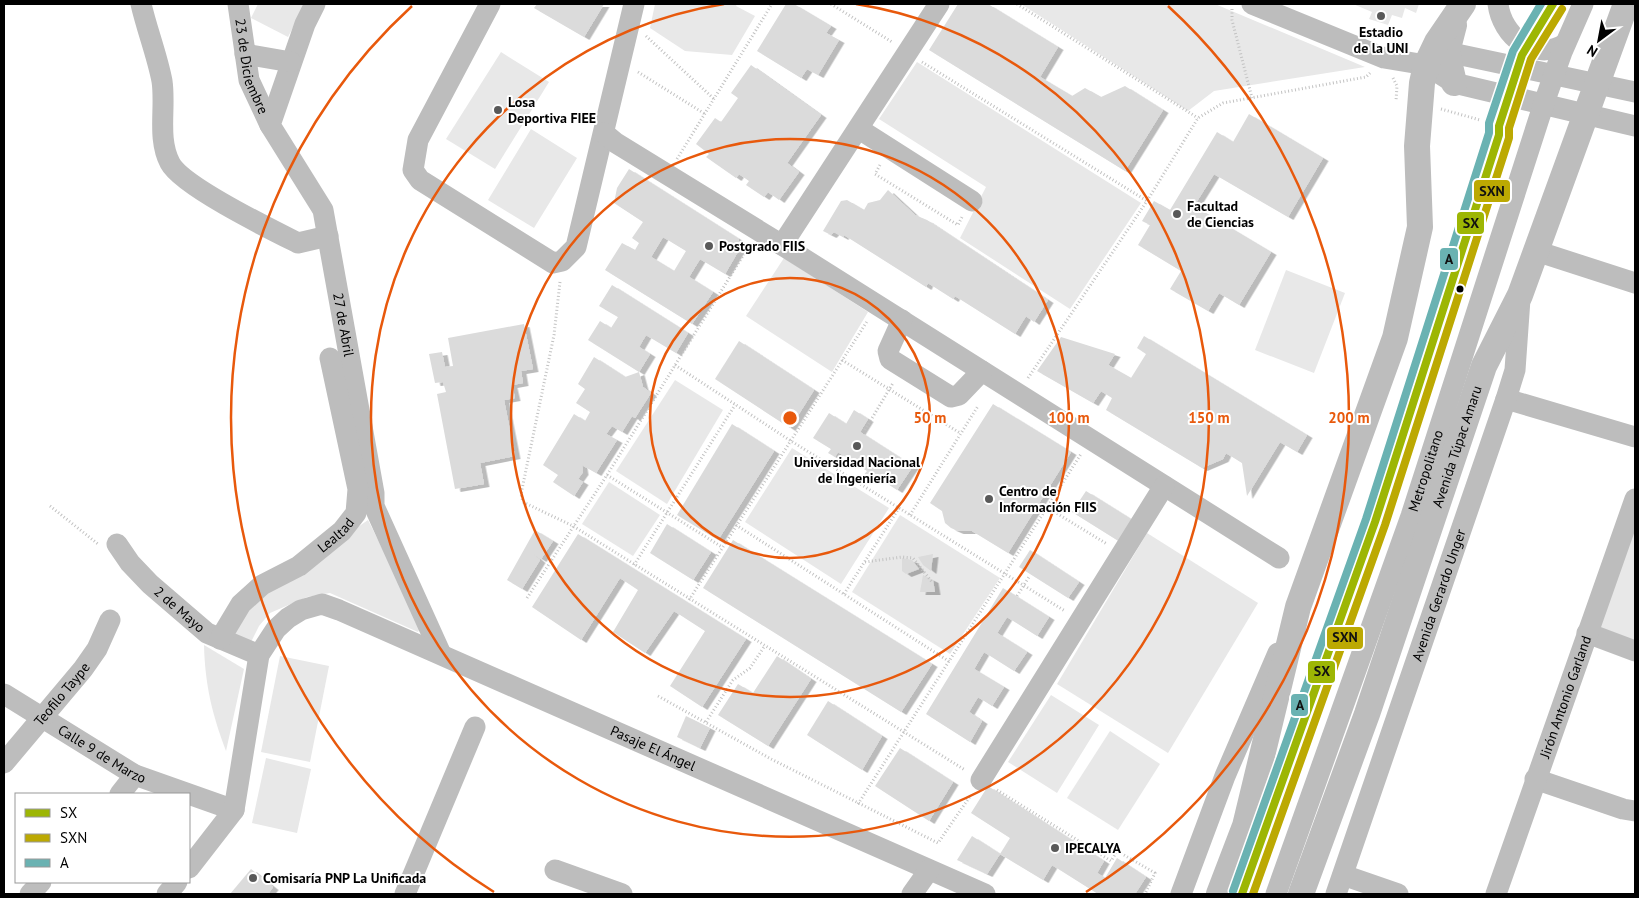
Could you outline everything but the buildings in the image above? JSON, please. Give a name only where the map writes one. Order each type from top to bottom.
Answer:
[{"type":"main road","name":"Avenida Túpac Amaru","points":[[1301,894],[1370,704],[1484,366],[1521,292],[1626,4]]},
{"type":"main road","points":[[1219,894],[1245,826],[1298,607],[1395,338],[1420,227],[1417,118],[1437,58],[1441,35],[1462,5]]},
{"type":"main road","points":[[1437,58],[1454,83]]},
{"type":"street","points":[[141,4],[162,81],[163,142],[171,165],[190,183],[253,220],[298,243],[328,236]]},
{"type":"street","name":"23 de Diciembre","points":[[238,4],[248,80],[270,126]]},
{"type":"street","points":[[270,126],[291,62],[315,4]]},
{"type":"street","points":[[490,4],[418,140],[412,170],[420,180],[553,263],[562,261],[576,247],[634,4]]},
{"type":"street","points":[[782,244],[859,130],[939,4]]},
{"type":"street","points":[[1252,4],[1384,58],[1437,58],[1518,66],[1635,92]]},
{"type":"street","points":[[1498,4],[1499,14],[1508,30],[1527,46],[1547,51],[1565,44]]},
{"type":"street","points":[[1242,894],[1375,522],[1499,134],[1499,126],[1518,66],[1527,46],[1554,4]]},
{"type":"street","name":"Metropolitano","points":[[1276,894],[1408,525],[1544,103],[1565,44],[1583,4]]},
{"type":"street","points":[[245,54],[291,62]]},
{"type":"street","points":[[1454,83],[1635,126]]},
{"type":"street","name":"27 de Abril","points":[[270,126],[323,210],[374,493],[374,506],[441,654]]},
{"type":"street","points":[[859,130],[972,201]]},
{"type":"street","points":[[604,132],[616,143],[878,304],[988,376],[1279,558]]},
{"type":"street","points":[[1536,250],[1635,284]]},
{"type":"street","name":"Avenida Gerardo Unger","points":[[1340,884],[1515,370],[1521,292]]},
{"type":"street","points":[[902,320],[888,351],[890,359],[951,398],[959,395],[988,376]]},
{"type":"street","name":"Lealtad","points":[[220,639],[241,604],[262,585],[299,566],[342,531],[356,514],[358,489],[330,358]]},
{"type":"street","points":[[1506,398],[1635,438]]},
{"type":"street","points":[[981,780],[1164,486]]},
{"type":"street","name":"Jirón Antonio Garland","points":[[1496,894],[1635,499]]},
{"type":"street","name":"2 de Mayo","points":[[117,544],[130,563],[150,584],[207,633],[259,655]]},
{"type":"street","name":"Pasaje El Ángel","points":[[259,655],[276,629],[288,618],[301,610],[322,604],[441,654],[985,894]]},
{"type":"street","points":[[1181,894],[1225,776],[1298,607]]},
{"type":"street","name":"Teofilo Taype","points":[[4,762],[98,649],[110,620]]},
{"type":"street","points":[[1587,633],[1635,651]]},
{"type":"street","points":[[190,867],[234,810],[259,655]]},
{"type":"street","name":"Calle 9 de Marzo","points":[[4,694],[135,775],[186,793]]},
{"type":"street","points":[[405,894],[475,727]]},
{"type":"street","points":[[121,793],[135,775]]},
{"type":"street","points":[[1535,779],[1623,809],[1635,811]]},
{"type":"street","name":"Calle 9 de Marzo","points":[[190,794],[234,810]]},
{"type":"street","points":[[554,870],[622,894]]},
{"type":"street","points":[[912,894],[929,870]]},
{"type":"street","points":[[30,894],[40,883]]},
{"type":"street","points":[[167,894],[176,883]]},
{"type":"street","points":[[1340,884],[1398,894]]},
{"type":"path","points":[[674,164],[772,4]]},
{"type":"path","points":[[831,4],[1147,201]]},
{"type":"path","points":[[1017,4],[1198,118]]},
{"type":"path","points":[[1233,4],[1232,20],[1252,98]]},
{"type":"path","points":[[640,41],[642,32],[714,99]]},
{"type":"path","points":[[1017,394],[1147,201],[1198,118],[1223,103],[1366,78],[1384,58]]},
{"type":"path","points":[[633,69],[705,114]]},
{"type":"path","points":[[882,161],[875,174],[958,225],[972,201]]},
{"type":"path","points":[[527,598],[607,475],[758,231]]},
{"type":"path","points":[[562,261],[554,335],[521,494],[523,502],[573,526],[764,647],[1111,861],[1117,851],[1155,873],[1145,894]]},
{"type":"path","points":[[689,600],[878,304]]},
{"type":"path","points":[[842,360],[960,434]]},
{"type":"path","points":[[675,365],[791,441],[1080,621]]},
{"type":"path","points":[[865,430],[903,367]]},
{"type":"path","points":[[910,515],[960,434],[988,376]]},
{"type":"path","points":[[634,565],[735,405]]},
{"type":"path","points":[[858,804],[1090,440]]},
{"type":"path","points":[[607,475],[722,547]]},
{"type":"path","points":[[50,506],[105,550],[117,544]]},
{"type":"path","points":[[844,594],[899,508]]},
{"type":"path","points":[[1048,508],[1123,553]]},
{"type":"path","points":[[736,525],[950,662]]},
{"type":"path","points":[[865,562],[902,556],[913,558],[932,582]]},
{"type":"path","points":[[1017,596],[1029,577]]},
{"type":"path","points":[[706,722],[732,680],[750,668],[764,647]]},
{"type":"path","points":[[658,696],[858,804],[938,843],[981,780]]},
{"type":"shaded area","points":[[258,4],[305,4],[288,37],[251,18]]},
{"type":"shaded area","points":[[655,4],[737,4],[736,6],[755,16],[732,55],[685,51],[650,28]]},
{"type":"shaded area","points":[[1021,4],[1215,4],[1365,67],[1214,91],[1188,111]]},
{"type":"shaded area","name":"Estadio de la UNI","points":[[1353,4],[1419,4],[1416,13],[1405,8],[1402,18],[1392,15],[1388,25],[1369,19],[1372,12]]},
{"type":"shaded area","name":"Losa Deportiva FIEE","points":[[501,52],[549,82],[495,169],[446,139]]},
{"type":"shaded area","points":[[917,62],[1141,203],[1070,309],[960,238],[986,187],[879,119]]},
{"type":"shaded area","points":[[531,129],[577,158],[534,228],[488,200]]},
{"type":"shaded area","points":[[784,258],[868,312],[832,372],[746,316]]},
{"type":"shaded area","points":[[1286,270],[1345,293],[1314,373],[1255,350]]},
{"type":"shaded area","points":[[675,380],[723,410],[667,504],[616,471]]},
{"type":"shaded area","points":[[792,448],[889,508],[841,584],[745,522]]},
{"type":"shaded area","points":[[609,482],[660,515],[633,556],[582,524]]},
{"type":"shaded area","points":[[900,515],[1000,578],[950,654],[852,592]]},
{"type":"shaded area","points":[[368,520],[421,626],[418,632],[330,593],[307,597],[270,613],[259,626],[250,644],[230,635],[259,596]]},
{"type":"shaded area","points":[[1635,528],[1635,645],[1598,631]]},
{"type":"shaded area","points":[[1147,533],[1258,603],[1168,753],[1057,684]]},
{"type":"shaded area","points":[[204,645],[244,669],[226,751],[210,699]]},
{"type":"shaded area","points":[[280,656],[329,666],[310,762],[261,752]]},
{"type":"shaded area","points":[[1051,695],[1099,725],[1057,793],[1008,762]]},
{"type":"shaded area","points":[[1110,731],[1160,764],[1118,830],[1067,798]]},
{"type":"shaded area","points":[[266,758],[311,769],[297,833],[252,823]]},
{"type":"transit line","name":"A","points":[[1233,891],[1366,519],[1489,133],[1489,123],[1513,51],[1541,4]]},
{"type":"transit line","name":"SX","points":[[1242,894],[1375,522],[1499,135],[1499,126],[1522,55],[1553,4]]},
{"type":"transit line","name":"SXN","points":[[1253,894],[1385,525],[1509,138],[1509,128],[1531,59],[1562,9]]},
{"type":"place","name":"Estadio de la UNI","points":[[1381,16]]},
{"type":"place","name":"Losa Deportiva FIEE","points":[[498,110]]},
{"type":"place","name":"Facultad de Ciencias","points":[[1177,214]]},
{"type":"place","name":"Postgrado FIIS","points":[[709,246]]},
{"type":"place","name":"Universidad Nacional de Ingeniería","points":[[857,446]]},
{"type":"place","name":"Centro de Información FIIS","points":[[989,499]]},
{"type":"place","name":"IPECALYA","points":[[1055,848]]},
{"type":"place","name":"Comisaría PNP La Unificada","points":[[253,878]]}]
